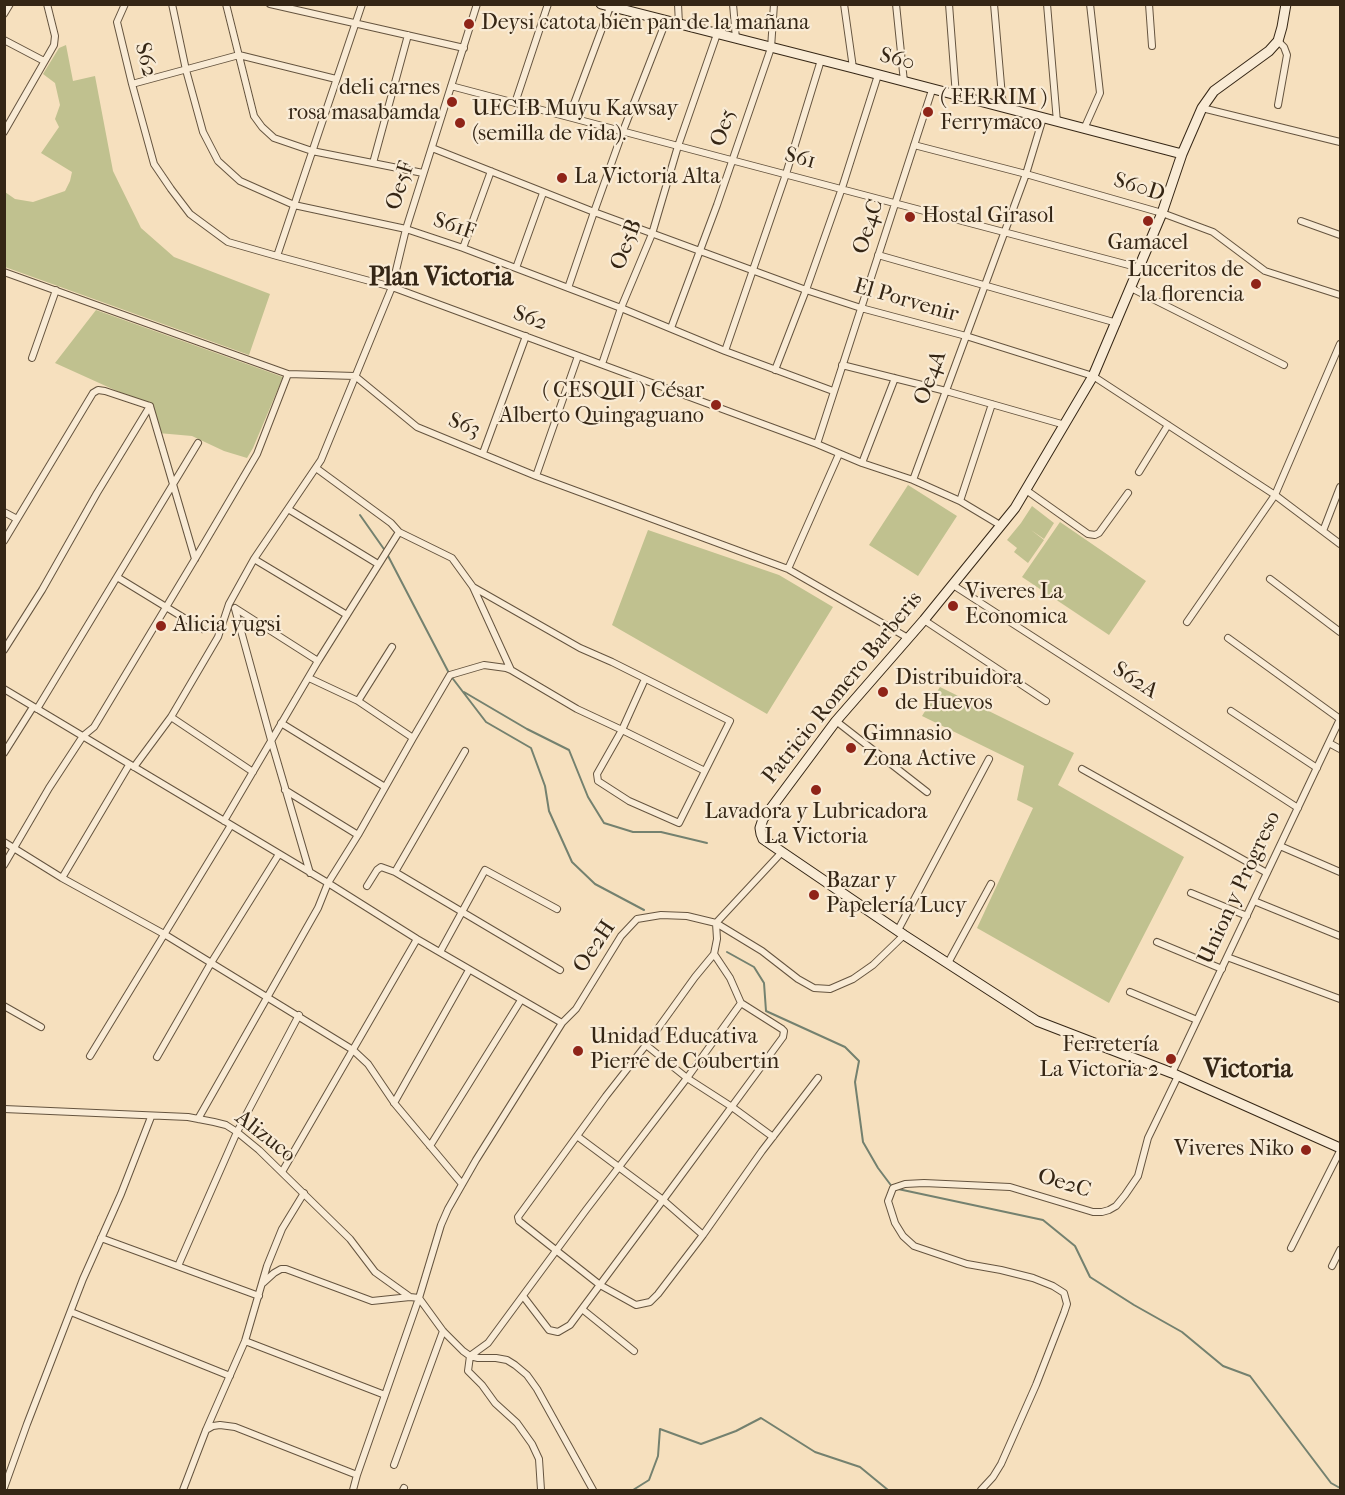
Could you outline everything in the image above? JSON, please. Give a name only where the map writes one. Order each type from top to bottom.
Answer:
[{"type":"street","points":[[4,14],[10,4]]},
{"type":"street","points":[[4,132],[54,45],[55,36],[47,4]]},
{"type":"street","name":"S62","points":[[125,4],[117,22],[154,164],[190,214],[228,242],[392,287],[526,336],[817,444],[862,463],[913,480],[960,501],[1000,525]]},
{"type":"street","name":"S61F","points":[[172,4],[186,70],[203,132],[218,161],[240,181],[294,205],[406,229],[463,248],[833,392]]},
{"type":"street","points":[[226,4],[254,116],[274,138],[312,151],[423,173]]},
{"type":"street","points":[[270,4],[464,48]]},
{"type":"street","points":[[277,256],[362,4]]},
{"type":"street","name":"Oe5F","points":[[63,878],[132,766],[171,717],[218,637],[254,559],[321,460],[392,287],[406,229],[477,4]]},
{"type":"street","points":[[515,103],[548,4]]},
{"type":"street","points":[[678,4],[679,24]]},
{"type":"street","points":[[733,4],[736,39]]},
{"type":"street","name":"Oe5","points":[[671,328],[771,48],[774,4]]},
{"type":"street","points":[[844,4],[853,68]]},
{"type":"street","points":[[896,4],[904,82]]},
{"type":"street","points":[[949,4],[956,96]]},
{"type":"street","points":[[994,4],[1003,108]]},
{"type":"street","points":[[1047,4],[1057,122]]},
{"type":"street","points":[[1084,129],[1100,93],[1090,4]]},
{"type":"street","points":[[1149,4],[1152,46]]},
{"type":"street","points":[[1278,105],[1287,55],[1284,47],[1278,41],[1286,4]]},
{"type":"street","points":[[569,117],[606,6]]},
{"type":"street","name":"S60","points":[[606,6],[621,7],[666,21],[1182,154]]},
{"type":"street","points":[[568,288],[623,131],[666,21]]},
{"type":"street","name":"Oe5B","points":[[602,364],[621,308],[652,234],[678,146],[717,34]]},
{"type":"street","points":[[373,163],[408,35]]},
{"type":"street","points":[[4,40],[44,60]]},
{"type":"street","name":"Patricio Romero Barberis","points":[[1278,41],[1269,51],[1214,91],[1202,108],[1182,154],[1140,268],[1093,376],[1015,508],[924,620],[836,721],[761,823],[760,834],[782,852],[1037,1021],[1175,1075],[1341,1150]]},
{"type":"street","points":[[132,84],[239,55],[336,79]]},
{"type":"street","points":[[725,351],[786,174],[821,60]]},
{"type":"street","points":[[775,370],[842,188],[878,75]]},
{"type":"street","name":"S61","points":[[452,86],[1140,268]]},
{"type":"street","name":"Oe4C","points":[[817,444],[932,90]]},
{"type":"street","points":[[1202,108],[1341,142]]},
{"type":"street","name":"Oe4A","points":[[913,480],[1026,174],[1042,118]]},
{"type":"street","name":"S60D","points":[[914,145],[1162,213],[1213,232],[1265,271],[1341,295]]},
{"type":"street","name":"El Porvenir","points":[[432,148],[753,272],[861,308],[966,336],[1093,376],[1275,495],[1341,544]]},
{"type":"street","points":[[463,248],[491,171]]},
{"type":"street","points":[[516,268],[543,192]]},
{"type":"street","points":[[1301,221],[1341,235]]},
{"type":"street","points":[[878,255],[1117,323]]},
{"type":"street","points":[[5,273],[288,375],[355,376]]},
{"type":"street","points":[[1131,288],[1284,365]]},
{"type":"street","points":[[32,358],[56,290]]},
{"type":"street","points":[[483,453],[526,336]]},
{"type":"street","points":[[1187,622],[1275,495],[1341,344]]},
{"type":"street","points":[[536,476],[578,356]]},
{"type":"street","points":[[842,365],[946,391],[1065,425]]},
{"type":"street","points":[[4,865],[49,788],[83,736],[94,727],[257,454],[288,375]]},
{"type":"street","name":"S63","points":[[355,376],[417,426],[536,476],[788,568],[908,638]]},
{"type":"street","points":[[862,463],[895,378]]},
{"type":"street","points":[[4,541],[93,393],[98,390],[105,391],[150,406]]},
{"type":"street","points":[[960,501],[992,404]]},
{"type":"street","points":[[150,406],[195,559]]},
{"type":"street","points":[[4,650],[42,590],[150,406]]},
{"type":"street","points":[[1139,472],[1168,425]]},
{"type":"street","points":[[4,753],[117,577],[198,443]]},
{"type":"street","points":[[788,568],[839,454]]},
{"type":"street","points":[[316,468],[391,523],[399,532],[452,558],[473,588],[511,670]]},
{"type":"street","points":[[1323,531],[1341,487]]},
{"type":"street","points":[[1026,490],[1088,534],[1095,536],[1128,493]]},
{"type":"street","points":[[288,508],[378,564]]},
{"type":"street","points":[[4,512],[17,519]]},
{"type":"street","points":[[224,821],[318,661],[399,532]]},
{"type":"street","points":[[254,559],[347,615]]},
{"type":"street","points":[[117,577],[202,629]]},
{"type":"street","points":[[1270,579],[1341,632]]},
{"type":"street","name":"S62A","points":[[953,585],[1298,808]]},
{"type":"street","points":[[473,588],[580,648],[645,679],[730,721],[679,823],[629,801],[598,781],[597,774],[622,730],[645,679]]},
{"type":"street","points":[[232,607],[318,661]]},
{"type":"street","points":[[232,607],[310,873]]},
{"type":"street","points":[[924,620],[1046,701]]},
{"type":"street","points":[[1228,638],[1340,719]]},
{"type":"street","points":[[358,700],[392,647]]},
{"type":"street","points":[[198,1119],[318,908],[327,883],[358,835],[450,675],[484,665],[506,668],[577,710],[705,771]]},
{"type":"street","points":[[309,678],[358,700],[412,738]]},
{"type":"street","points":[[4,689],[417,939],[562,1023]]},
{"type":"street","points":[[1230,711],[1317,768]]},
{"type":"street","points":[[171,717],[253,772]]},
{"type":"street","name":"Union y Progreso","points":[[1175,1075],[1197,1020],[1340,719]]},
{"type":"street","points":[[836,721],[927,792]]},
{"type":"street","points":[[282,723],[385,787]]},
{"type":"street","points":[[1329,743],[1341,749]]},
{"type":"street","points":[[395,872],[465,751]]},
{"type":"street","name":"Oe2H","points":[[353,1491],[419,1298],[441,1225],[462,1184],[501,1120],[562,1023],[576,1009],[621,936],[637,919],[661,915],[687,916],[716,923],[762,951],[798,979],[814,987],[830,988],[854,979],[873,965],[901,932],[989,759]]},
{"type":"street","points":[[1082,769],[1267,873]]},
{"type":"street","points":[[285,790],[358,835]]},
{"type":"street","points":[[90,1056],[231,825]]},
{"type":"street","points":[[4,842],[164,934],[353,1050],[368,1064],[394,1103],[462,1184]]},
{"type":"street","points":[[1280,846],[1341,872]]},
{"type":"street","points":[[782,852],[716,923],[717,939],[714,954],[695,976],[606,1096],[518,1217],[519,1221],[600,1285],[636,1305],[650,1302],[818,1078]]},
{"type":"street","points":[[157,1057],[211,963],[279,854]]},
{"type":"street","points":[[367,886],[381,867],[395,872],[560,970]]},
{"type":"street","points":[[440,952],[484,870],[557,909]]},
{"type":"street","points":[[948,963],[991,884]]},
{"type":"street","points":[[1191,893],[1247,915]]},
{"type":"street","points":[[1254,902],[1341,936]]},
{"type":"street","points":[[282,1172],[417,939]]},
{"type":"street","points":[[1157,942],[1222,969]]},
{"type":"street","points":[[523,1296],[549,1330],[558,1332],[570,1325],[783,1037],[782,1029],[741,1003],[730,978],[714,954]]},
{"type":"street","points":[[1227,957],[1341,999]]},
{"type":"street","points":[[394,1103],[469,970]]},
{"type":"street","points":[[1130,992],[1197,1020]]},
{"type":"street","points":[[430,1146],[521,1000]]},
{"type":"street","points":[[541,1491],[538,1459],[532,1444],[517,1423],[495,1403],[468,1371],[470,1356],[488,1343],[741,1003]]},
{"type":"street","points":[[4,1006],[42,1027]]},
{"type":"street","points":[[178,1266],[237,1132],[299,1016]]},
{"type":"street","points":[[646,1045],[687,1078],[773,1137]]},
{"type":"street","name":"Oe2C","points":[[981,1491],[1000,1464],[1035,1385],[1067,1304],[1064,1293],[1033,1278],[967,1264],[914,1246],[903,1236],[895,1223],[888,1201],[893,1188],[905,1184],[924,1183],[1010,1187],[1093,1212],[1109,1210],[1125,1196],[1138,1176],[1148,1138],[1175,1075]]},
{"type":"street","name":"Alizuco","points":[[4,1109],[188,1117],[226,1125],[259,1150],[304,1193],[350,1239],[375,1272],[410,1298]]},
{"type":"street","points":[[4,1488],[83,1280],[152,1117]]},
{"type":"street","points":[[577,1136],[663,1200],[703,1234]]},
{"type":"street","points":[[1291,1248],[1341,1150]]},
{"type":"street","points":[[183,1491],[206,1430],[245,1341],[267,1266],[282,1229],[304,1193]]},
{"type":"street","points":[[101,1238],[259,1296]]},
{"type":"street","points":[[1332,1266],[1341,1250]]},
{"type":"street","points":[[262,1284],[274,1272],[286,1269],[372,1301],[419,1298],[443,1331],[470,1356],[507,1360],[526,1375],[537,1389],[593,1491]]},
{"type":"street","points":[[582,1309],[634,1351]]},
{"type":"street","points":[[71,1312],[230,1376]]},
{"type":"street","points":[[394,1465],[443,1331]]},
{"type":"street","points":[[245,1341],[385,1395]]},
{"type":"street","points":[[206,1430],[219,1425],[235,1427],[357,1475]]},
{"type":"street","points":[[4,1463],[12,1466]]},
{"type":"green space","points":[[66,45],[73,81],[95,76],[113,171],[141,228],[174,257],[270,294],[249,355],[5,267],[5,192],[15,199],[33,202],[65,191],[70,181],[72,172],[41,153],[59,127],[55,119],[60,105],[55,83],[43,74],[59,48]]},
{"type":"green space","points":[[96,310],[283,377],[247,458],[224,451],[192,436],[158,433],[150,406],[55,363]]},
{"type":"green space","points":[[908,485],[957,516],[918,576],[869,545]]},
{"type":"green space","points":[[1032,506],[1054,523],[1044,539],[1031,530],[1044,540],[1028,563],[1014,552],[1017,548],[1007,540]]},
{"type":"green space","points":[[1060,522],[1146,581],[1109,635],[1022,577]]},
{"type":"green space","points":[[648,530],[779,575],[833,607],[767,714],[612,625]]},
{"type":"green space","points":[[940,687],[1074,753],[1058,785],[1184,857],[1109,1003],[977,928],[1033,808],[1017,800],[1024,766],[922,716]]},
{"type":"waterway","points":[[360,515],[386,552],[450,675],[486,722],[531,748],[545,786],[549,811],[572,862],[595,884],[644,910]]},
{"type":"waterway","points":[[464,692],[527,729],[569,750],[588,797],[604,823],[633,832],[661,832],[707,843]]},
{"type":"waterway","points":[[727,952],[754,967],[764,983],[766,1011],[845,1047],[859,1061],[855,1082],[863,1142],[893,1188]]},
{"type":"waterway","points":[[898,1189],[1043,1220],[1075,1246],[1090,1277],[1182,1332],[1223,1366],[1250,1376],[1331,1483],[1340,1488]]},
{"type":"waterway","points":[[633,1490],[649,1480],[658,1456],[660,1429],[701,1444],[736,1431],[761,1418],[815,1452],[860,1467],[888,1490]]},
{"type":"place","name":"Deysi catota bien pan de la mañana","points":[[469,24]]},
{"type":"place","name":"deli carnes rosa masabamda","points":[[452,102]]},
{"type":"place","name":"( FERRIM ) Ferrymaco","points":[[928,112]]},
{"type":"place","name":"UECIB Muyu Kawsay (semilla de vida).","points":[[460,123]]},
{"type":"place","name":"La Victoria Alta","points":[[562,178]]},
{"type":"place","name":"Hostal Girasol","points":[[910,217]]},
{"type":"place","name":"Gamacel","points":[[1148,221]]},
{"type":"place","name":"Luceritos de la florencia","points":[[1256,284]]},
{"type":"place","name":"( CESQUI ) César Alberto Quingaguano","points":[[716,405]]},
{"type":"place","name":"Viveres La Economica","points":[[953,606]]},
{"type":"place","name":"Alicia yugsi","points":[[161,626]]},
{"type":"place","name":"Distribuidora de Huevos","points":[[883,692]]},
{"type":"place","name":"Gimnasio Zona Active","points":[[851,748]]},
{"type":"place","name":"Lavadora y Lubricadora La Victoria","points":[[816,790]]},
{"type":"place","name":"Bazar y Papelería Lucy","points":[[814,895]]},
{"type":"place","name":"Unidad Educativa Pierre de Coubertin","points":[[578,1051]]},
{"type":"place","name":"Ferretería La Victoria 2","points":[[1171,1059]]},
{"type":"place","name":"Viveres Niko","points":[[1306,1150]]},
{"type":"district","name":"Plan Victoria","points":[[441,279]]},
{"type":"district","name":"Victoria","points":[[1248,1071]]}]
